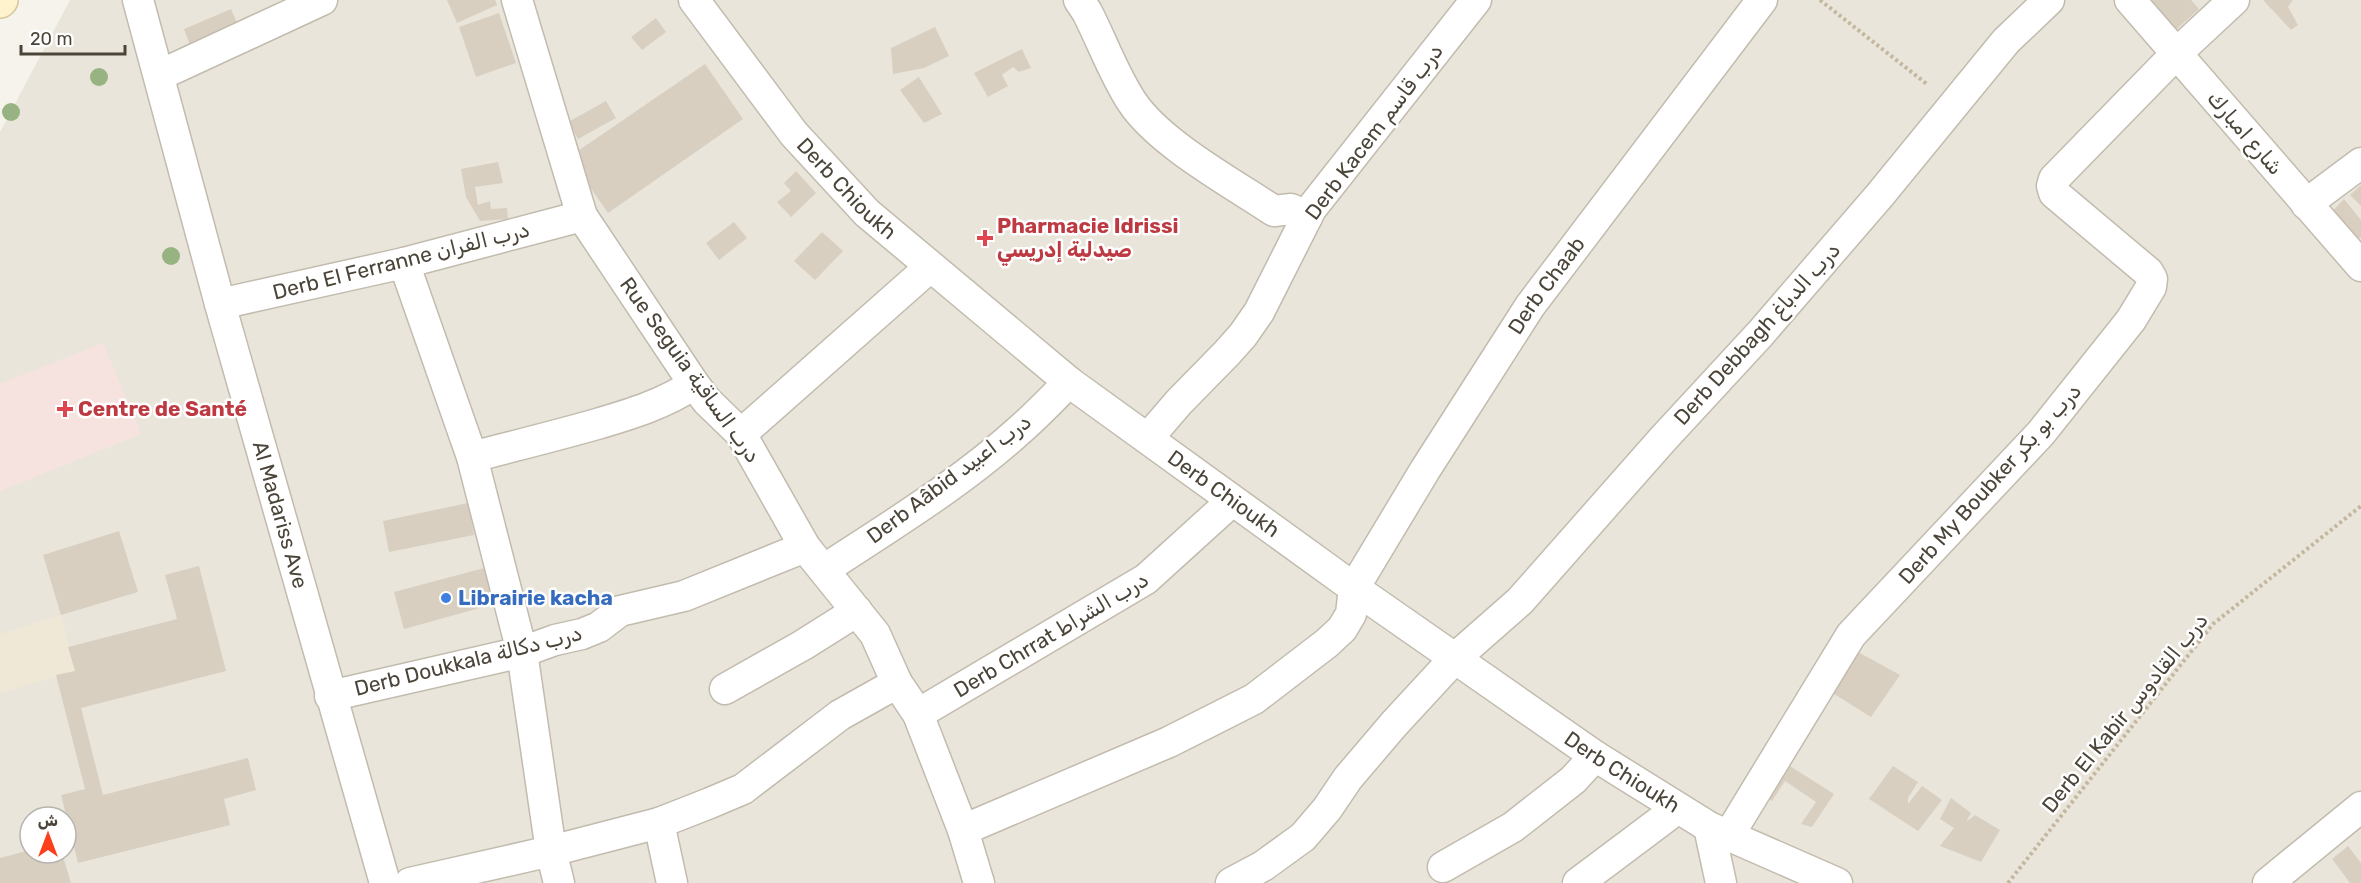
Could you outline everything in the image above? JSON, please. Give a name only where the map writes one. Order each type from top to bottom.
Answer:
[{"type":"street","name":"Al Madariss Ave","points":[[138,0],[160,75],[219,304],[385,883]]},
{"type":"street","points":[[160,75],[322,0]]},
{"type":"street","name":"Rue Seguia درب الساقية","points":[[518,0],[582,216],[694,384],[707,401],[741,434],[805,547],[875,634],[897,682],[918,714],[963,830],[979,883]]},
{"type":"street","name":"Derb Chioukh","points":[[694,0],[794,134],[867,213],[1069,382],[1454,659],[1596,756],[1719,831],[1837,883]]},
{"type":"street","points":[[1079,0],[1132,102],[1151,125],[1203,165],[1274,211],[1291,208],[1307,216]]},
{"type":"street","name":"Derb Kacem درب قاسم","points":[[1148,438],[1243,335],[1259,312],[1307,216],[1476,0]]},
{"type":"street","name":"Derb Chaab","points":[[1354,588],[1425,470],[1530,306],[1762,0]]},
{"type":"street","name":"Derb Debbagh درب الدباغ","points":[[1231,883],[1263,866],[1303,837],[1373,749],[1454,659],[1520,601],[1663,439],[1760,334],[1880,195],[2006,41],[2049,0]]},
{"type":"street","name":"شارع امبارك","points":[[2130,0],[2361,266]]},
{"type":"street","points":[[2177,53],[2234,0]]},
{"type":"street","name":"Derb My Boubker درب بو بكر","points":[[1719,831],[1851,635],[2041,433],[2131,320],[2147,295],[2152,279],[2148,272],[2054,193],[2052,186],[2061,170],[2177,53]]},
{"type":"street","points":[[2306,204],[2361,163]]},
{"type":"street","name":"Derb El Ferranne درب الفران","points":[[219,304],[404,263],[582,216]]},
{"type":"street","points":[[404,263],[472,457],[522,652],[551,851],[559,883]]},
{"type":"street","points":[[741,434],[930,267]]},
{"type":"street","name":"Derb Aâbid درب اعبيد","points":[[825,569],[906,515],[990,454],[1022,428],[1069,382]]},
{"type":"street","points":[[472,457],[639,411],[680,393],[694,384]]},
{"type":"street","name":"Derb Chrrat درب الشراط","points":[[918,714],[1146,579],[1232,501]]},
{"type":"street","name":"Derb Doukkala درب دكالة","points":[[330,696],[522,652],[555,640],[582,634],[599,627],[620,611],[684,596],[805,547]]},
{"type":"street","points":[[963,830],[1169,742],[1254,699],[1342,629],[1351,614],[1354,588]]},
{"type":"street","points":[[725,689],[857,611]]},
{"type":"street","points":[[410,883],[551,851],[659,823],[743,789],[840,715],[897,682]]},
{"type":"street","points":[[1443,867],[1513,827],[1573,780],[1596,756]]},
{"type":"street","points":[[2268,883],[2361,807]]},
{"type":"street","points":[[1578,883],[1678,808]]},
{"type":"street","points":[[659,823],[672,883]]},
{"type":"street","points":[[1719,831],[1721,883]]},
{"type":"path","points":[[1820,0],[1952,105]]},
{"type":"path","name":"Derb El Kabir درب القادوس","points":[[2008,883],[2213,624],[2361,506]]},
{"type":"shaded area","points":[[70,0],[2361,0],[2361,883],[0,883],[0,132]]},
{"type":"shaded area","name":"Centre de Santé","points":[[103,343],[141,434],[0,491],[0,384]]},
{"type":"shaded area","points":[[61,615],[75,671],[0,693],[0,634]]},
{"type":"building","points":[[447,0],[495,0],[497,5],[457,23]]},
{"type":"building","points":[[2152,0],[2191,0],[2199,9],[2171,34],[2146,5]]},
{"type":"building","points":[[2263,0],[2293,0],[2288,7],[2298,25],[2291,30]]},
{"type":"building","points":[[231,9],[238,25],[190,45],[184,29]]},
{"type":"building","points":[[499,13],[516,63],[476,77],[459,27]]},
{"type":"building","points":[[656,18],[666,32],[642,50],[631,37]]},
{"type":"building","points":[[935,27],[949,56],[924,68],[893,74],[891,48]]},
{"type":"building","points":[[1022,49],[1031,68],[1019,72],[1013,67],[1002,75],[1008,86],[988,97],[974,73]]},
{"type":"building","points":[[705,64],[743,119],[608,213],[569,157]]},
{"type":"building","points":[[919,77],[942,114],[924,123],[900,90]]},
{"type":"building","points":[[606,101],[616,118],[578,139],[568,122]]},
{"type":"building","points":[[498,162],[503,183],[475,187],[478,205],[490,201],[491,209],[507,208],[508,219],[480,221],[466,197],[461,169]]},
{"type":"building","points":[[796,171],[816,193],[791,217],[777,202],[791,191],[784,183]]},
{"type":"building","points":[[2361,185],[2361,206],[2350,195]]},
{"type":"building","points":[[2344,199],[2361,220],[2361,237],[2347,247],[2327,217]]},
{"type":"building","points":[[734,222],[747,238],[719,260],[706,243]]},
{"type":"building","points":[[822,232],[843,251],[815,280],[794,261]]},
{"type":"building","points":[[477,501],[478,508],[470,513],[474,535],[389,552],[383,521]]},
{"type":"building","points":[[119,531],[138,592],[61,615],[43,555]]},
{"type":"building","points":[[199,566],[226,671],[81,708],[103,795],[248,758],[256,790],[224,799],[230,825],[78,863],[78,805],[64,805],[61,795],[85,789],[56,675],[75,671],[68,647],[177,619],[165,575]]},
{"type":"building","name":"Librairie kacha","points":[[488,567],[498,603],[404,629],[394,592]]},
{"type":"building","points":[[1849,647],[1900,675],[1871,717],[1826,689]]},
{"type":"building","points":[[1782,761],[1834,794],[1812,827],[1801,824],[1816,802],[1785,781],[1772,801],[1759,793]]},
{"type":"building","points":[[1893,766],[1918,782],[1908,798],[1908,804],[1922,786],[1942,800],[1918,831],[1869,799]]},
{"type":"building","points":[[1951,798],[1971,813],[1966,822],[1975,815],[2000,830],[1981,862],[1940,846],[1954,828],[1940,819]]},
{"type":"building","points":[[2348,846],[2361,863],[2361,883],[2350,883],[2332,859]]},
{"type":"building","points":[[18,853],[18,865],[66,865],[71,883],[0,883],[0,858]]},
{"type":"place","name":"Pharmacie Idrissi صيدلية إدريسي","points":[[985,238]]},
{"type":"place","name":"Centre de Santé","points":[[65,409]]},
{"type":"place","name":"Librairie kacha","points":[[446,598]]}]
